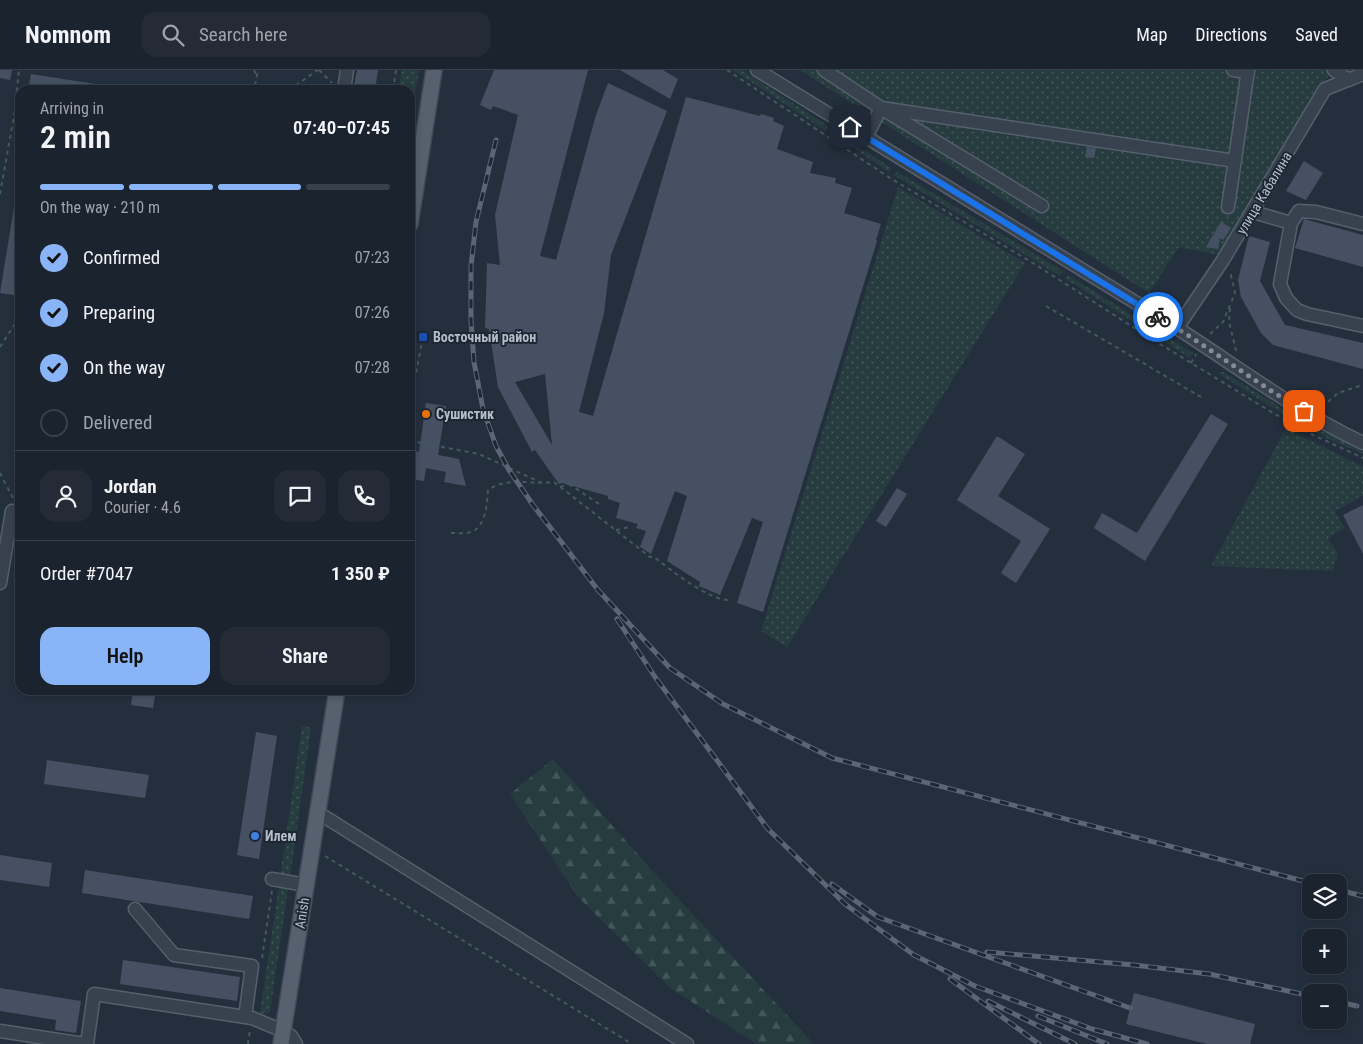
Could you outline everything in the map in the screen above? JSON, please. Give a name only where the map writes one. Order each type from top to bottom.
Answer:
[{"type":"main road","points":[[415,192],[434,70]]},
{"type":"main road","name":"Anish","points":[[282,1038],[336,695]]},
{"type":"street","points":[[339,85],[347,70]]},
{"type":"street","points":[[757,70],[1176,328],[1280,397],[1363,443]]},
{"type":"street","points":[[824,70],[881,108],[1042,206]]},
{"type":"street","points":[[1228,207],[1248,71],[1233,70]]},
{"type":"street","points":[[1334,70],[1349,80]]},
{"type":"street","name":"улица Кабалина","points":[[1176,328],[1254,211],[1325,89],[1363,74]]},
{"type":"street","points":[[866,137],[881,108]]},
{"type":"street","points":[[881,108],[1235,161]]},
{"type":"street","points":[[1254,211],[1291,223]]},
{"type":"street","points":[[1363,224],[1316,212],[1299,211],[1291,223],[1280,284],[1286,298],[1297,310],[1307,314],[1363,326]]},
{"type":"street","points":[[0,583],[14,506]]},
{"type":"street","points":[[318,812],[687,1044]]},
{"type":"street","points":[[272,878],[306,885]]},
{"type":"street","points":[[135,909],[174,954],[252,966],[245,1017]]},
{"type":"street","points":[[0,1031],[86,1044],[94,994],[252,1018],[282,1038],[290,1036],[296,1044]]},
{"type":"path","points":[[18,85],[20,70]]},
{"type":"path","points":[[254,70],[257,77]]},
{"type":"path","points":[[255,85],[258,70]]},
{"type":"path","points":[[296,85],[318,70],[336,85]]},
{"type":"path","points":[[394,85],[396,70]]},
{"type":"path","points":[[727,70],[890,178],[1033,263],[1268,410],[1309,434],[1363,458]]},
{"type":"path","points":[[0,194],[15,108]]},
{"type":"path","points":[[1207,336],[1223,322],[1235,293],[1232,273],[1223,260]]},
{"type":"path","points":[[1231,305],[1229,322],[1238,357]]},
{"type":"path","points":[[1046,306],[1201,397]]},
{"type":"path","points":[[0,347],[15,324]]},
{"type":"path","points":[[415,378],[423,337]]},
{"type":"path","points":[[1321,408],[1338,393],[1363,386]]},
{"type":"path","points":[[415,442],[479,454],[542,484]]},
{"type":"path","points":[[0,473],[14,506]]},
{"type":"path","points":[[560,487],[568,484],[572,478]]},
{"type":"path","points":[[451,533],[474,531],[481,524],[488,500],[488,490],[496,484],[508,482],[542,484],[554,482],[650,557],[654,557],[707,594],[722,600],[729,600]]},
{"type":"path","points":[[568,484],[599,504]]},
{"type":"path","points":[[616,530],[630,528]]},
{"type":"path","points":[[312,848],[632,1044]]},
{"type":"path","points":[[262,959],[272,892],[272,878]]},
{"type":"green space","points":[[402,70],[419,70],[415,93],[415,85],[399,85]]},
{"type":"green space","points":[[733,70],[742,70],[828,126],[826,131]]},
{"type":"green space","points":[[800,70],[1335,70],[1321,84],[1218,255],[1179,247],[1149,293]]},
{"type":"green space","points":[[834,130],[891,168],[889,172],[833,134]]},
{"type":"green space","points":[[896,171],[1063,271],[1060,276],[894,175]]},
{"type":"green space","points":[[898,187],[1025,263],[787,647],[761,631]]},
{"type":"green space","points":[[1068,275],[1193,353],[1190,358],[1066,279]]},
{"type":"green space","points":[[1224,372],[1309,425],[1307,429],[1219,374]]},
{"type":"green space","points":[[1286,428],[1363,467],[1363,495],[1335,512],[1345,528],[1328,538],[1338,553],[1333,571],[1211,566]]},
{"type":"green space","points":[[1316,428],[1362,450],[1363,454],[1313,432]]},
{"type":"green space","points":[[302,726],[311,728],[290,877],[280,878]]},
{"type":"green space","points":[[553,759],[659,878],[814,1044],[757,1044],[670,988],[578,897],[510,794]]},
{"type":"green space","points":[[279,886],[288,888],[270,1012],[266,1014],[260,1013]]},
{"type":"building","points":[[0,70],[12,70],[10,80],[0,78]]},
{"type":"building","points":[[357,70],[378,70],[376,85],[354,85]]},
{"type":"building","points":[[494,70],[588,70],[540,256],[556,260],[596,115],[608,83],[667,111],[611,255],[604,313],[579,412],[593,416],[686,97],[774,118],[773,121],[784,126],[777,149],[813,162],[810,173],[836,178],[835,183],[852,188],[844,213],[881,224],[763,612],[737,603],[763,522],[752,518],[720,595],[699,586],[700,582],[667,561],[687,496],[675,491],[651,554],[640,547],[646,531],[636,528],[638,524],[616,518],[620,503],[608,499],[608,496],[562,483],[559,484],[535,450],[532,452],[498,387],[489,329],[485,328],[487,263],[500,265],[495,215],[518,115],[493,106],[491,110],[480,105]],"holes":[[[545,374],[552,445],[515,382]]]},
{"type":"building","points":[[620,70],[663,70],[678,79],[670,99]]},
{"type":"building","points":[[31,74],[102,85],[29,85]]},
{"type":"building","points":[[1087,147],[1096,148],[1094,158],[1085,157]]},
{"type":"building","points":[[1304,161],[1323,173],[1306,200],[1286,191]]},
{"type":"building","points":[[15,201],[15,295],[0,293]]},
{"type":"building","points":[[1304,219],[1363,235],[1363,267],[1295,248]]},
{"type":"building","points":[[1222,220],[1223,223],[1231,228],[1223,240],[1220,238],[1218,249],[1206,247]]},
{"type":"building","points":[[1249,236],[1270,242],[1260,281],[1285,325],[1363,343],[1363,369],[1273,345],[1261,333],[1241,297],[1238,280]]},
{"type":"building","points":[[426,403],[446,406],[438,455],[459,459],[466,486],[444,482],[446,472],[426,468],[424,481],[415,480],[415,451],[419,452]]},
{"type":"building","points":[[1211,414],[1228,424],[1145,561],[1094,528],[1102,513],[1137,533]]},
{"type":"building","points":[[997,436],[1025,454],[998,496],[1050,529],[1016,583],[1001,573],[1021,541],[957,500]]},
{"type":"building","points":[[897,488],[907,494],[886,527],[876,521]]},
{"type":"building","points":[[1363,505],[1363,554],[1343,515]]},
{"type":"building","points":[[132,695],[155,695],[153,708],[131,705]]},
{"type":"building","points":[[256,732],[277,736],[259,859],[237,855]]},
{"type":"building","points":[[47,760],[149,775],[145,798],[44,784]]},
{"type":"building","points":[[0,855],[52,863],[49,887],[0,880]]},
{"type":"building","points":[[85,870],[253,896],[249,919],[82,893]]},
{"type":"building","points":[[123,960],[240,977],[237,1001],[120,984]]},
{"type":"building","points":[[0,988],[81,1001],[76,1033],[55,1030],[56,1020],[0,1011]]},
{"type":"building","points":[[1134,993],[1255,1024],[1250,1044],[1207,1044],[1126,1024]]},
{"type":"railway","points":[[496,140],[476,222],[471,266],[471,321],[474,362],[483,409],[496,446],[509,470],[533,505],[598,590],[670,668],[723,704],[832,758],[1302,881]]},
{"type":"railway","points":[[617,619],[655,677],[768,829],[845,904],[914,955],[975,986],[1092,1029],[1147,1044]]},
{"type":"railway","points":[[832,884],[878,917],[1130,1008]]},
{"type":"railway","points":[[1347,892],[1363,896]]},
{"type":"railway","points":[[987,952],[1134,965],[1209,974],[1302,994]]},
{"type":"railway","points":[[950,979],[1039,1044]]},
{"type":"railway","points":[[988,1001],[1075,1044]]},
{"type":"railway","points":[[1347,1004],[1357,1006]]},
{"type":"railway","points":[[1038,1016],[1107,1044]]},
{"type":"way so far","points":[[1158,317],[1304,411]]},
{"type":"place","name":"Восточный район","points":[[423,337]]},
{"type":"place","name":"Сушистик","points":[[426,414]]},
{"type":"place","name":"Илем","points":[[255,836]]},
{"type":"route","points":[[850,127],[1158,317]]}]
